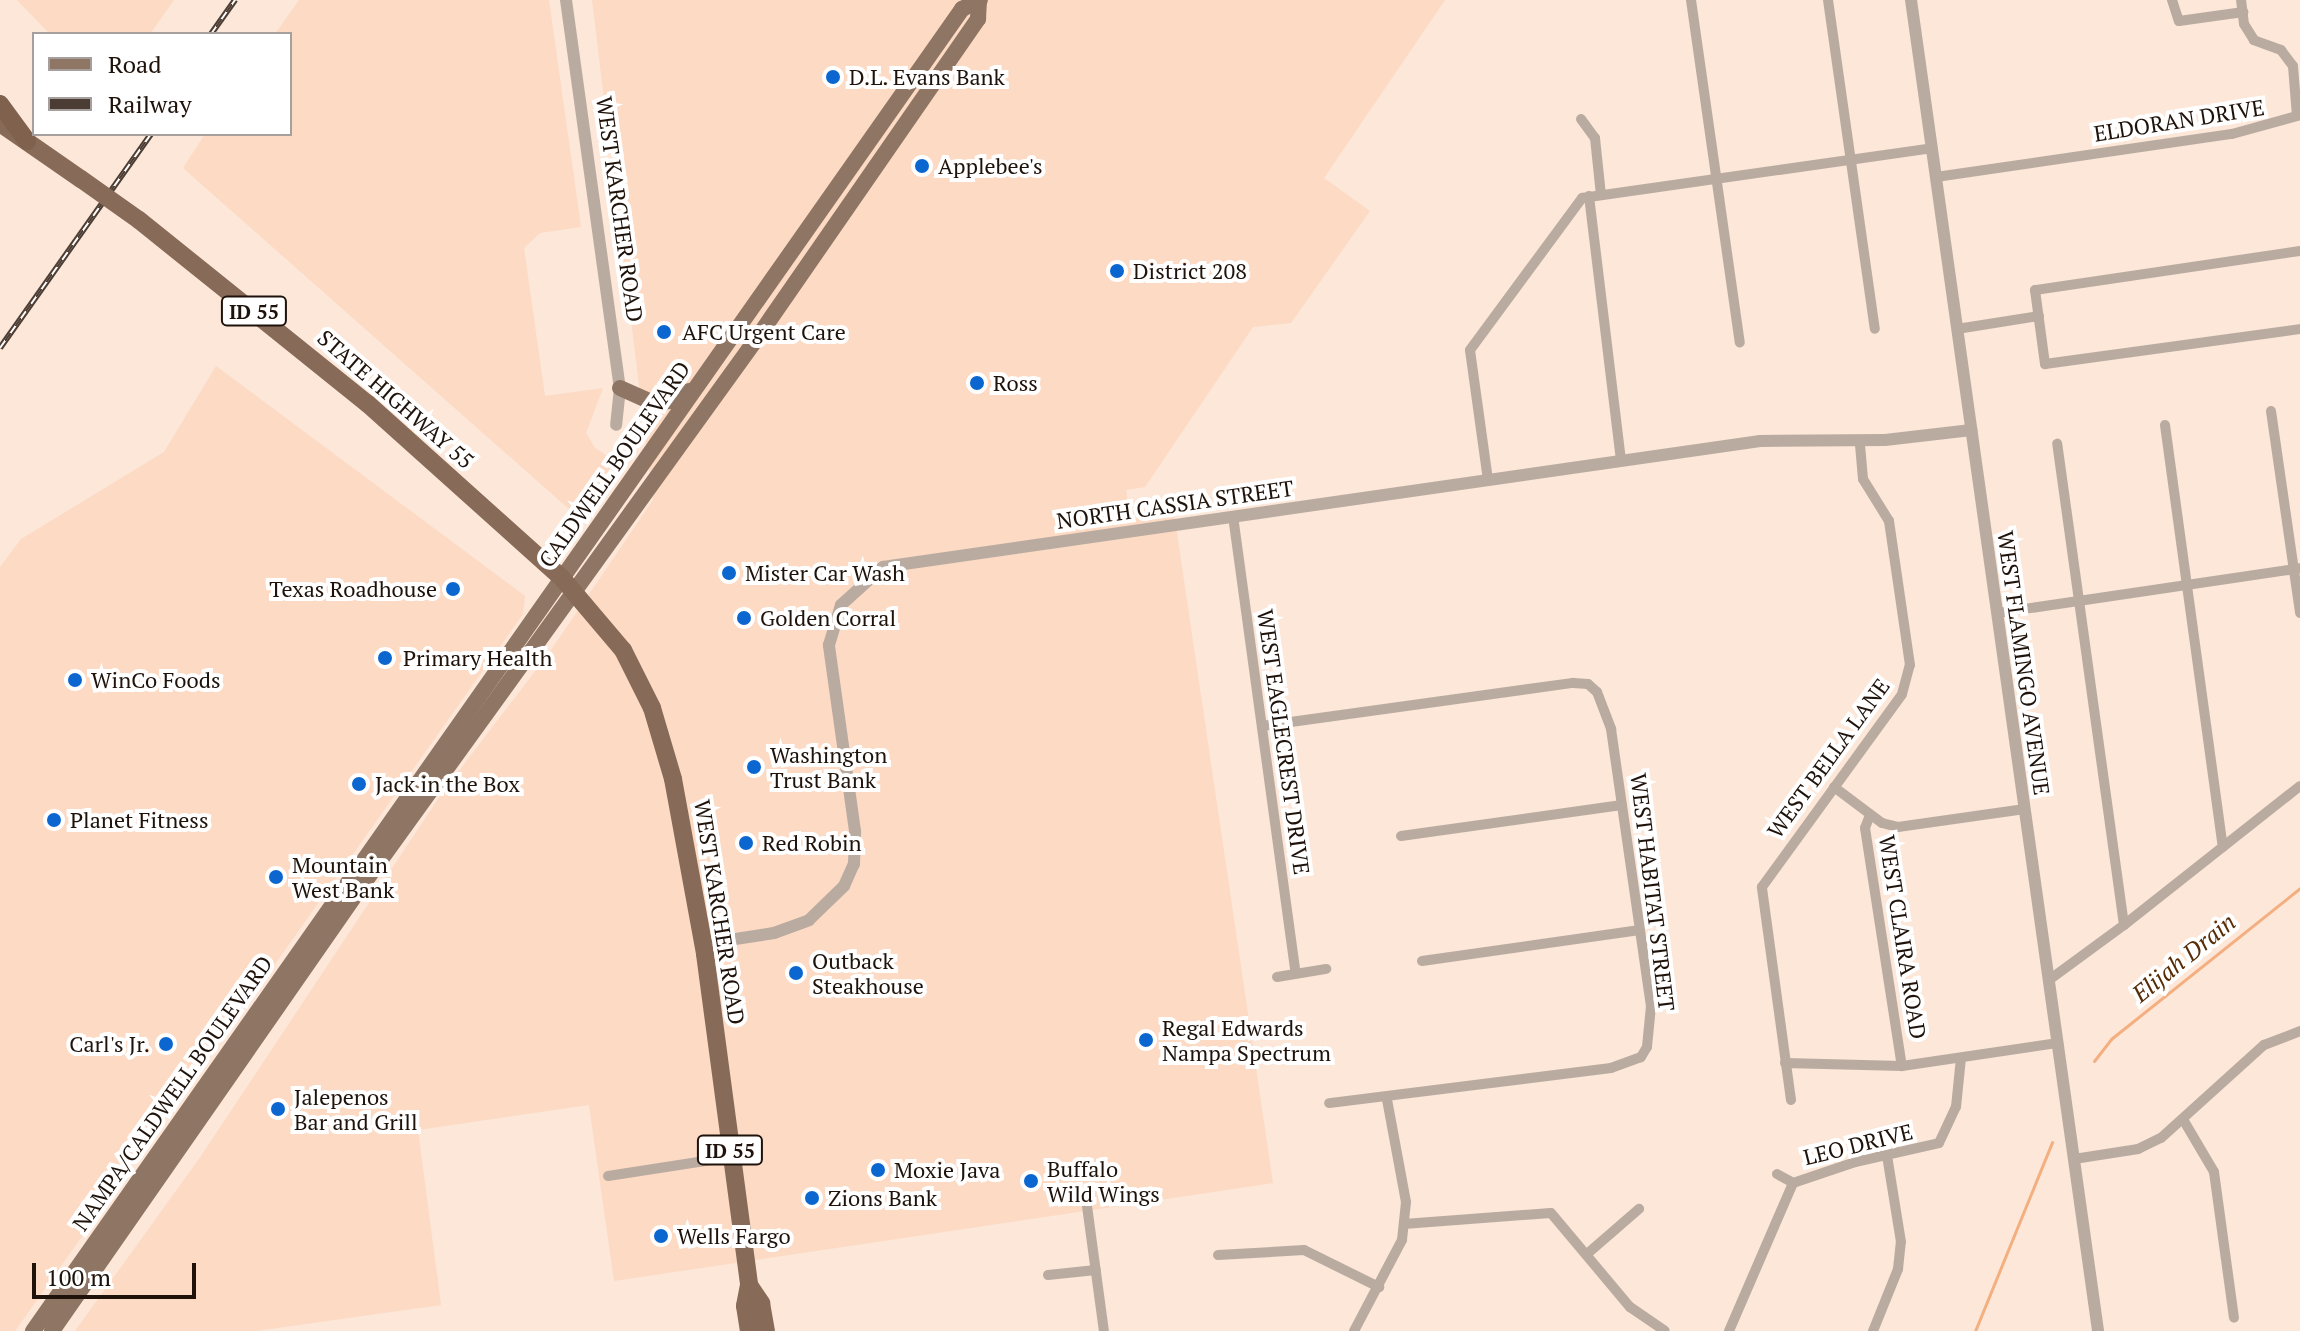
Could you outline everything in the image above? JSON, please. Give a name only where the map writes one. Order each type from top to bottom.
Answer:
[{"type":"highway","name":"ID 55","points":[[0,104],[27,141]]},
{"type":"highway","name":"STATE HIGHWAY 55","points":[[0,123],[139,220],[368,404],[561,577]]},
{"type":"highway","name":"WEST KARCHER ROAD","points":[[561,577],[623,650],[664,743],[703,944],[749,1285],[745,1306],[749,1331]]},
{"type":"highway","name":"WEST KARCHER ROAD","points":[[749,1285],[761,1303],[766,1331]]},
{"type":"main road","name":"CALDWELL BOULEVARD","points":[[979,1],[978,19],[577,593],[353,883],[561,577],[962,9],[979,1]]},
{"type":"main road","points":[[620,388],[651,402],[672,401],[697,386]]},
{"type":"main road","name":"NAMPA/CALDWELL BOULEVARD","points":[[33,1331],[353,883]]},
{"type":"main road","name":"NAMPA/CALDWELL BOULEVARD","points":[[52,1331],[353,883]]},
{"type":"street","name":"WEST KARCHER ROAD","points":[[566,0],[620,388],[616,425]]},
{"type":"street","points":[[1691,0],[1740,343]]},
{"type":"street","points":[[1828,0],[1875,329]]},
{"type":"street","name":"WEST FLAMINGO AVENUE","points":[[1911,0],[2098,1331]]},
{"type":"street","points":[[2172,0],[2179,21],[2242,6]]},
{"type":"street","name":"ELDORAN DRIVE","points":[[1936,177],[2283,124],[2297,116],[2293,66],[2281,50],[2254,40],[2242,6]]},
{"type":"street","points":[[1581,119],[1595,138],[1595,196],[1621,461]]},
{"type":"street","points":[[1488,480],[1470,350],[1571,208],[1595,196],[1932,148]]},
{"type":"street","points":[[2300,251],[2035,290],[2045,364],[2300,329]]},
{"type":"street","points":[[1957,329],[2039,316]]},
{"type":"street","points":[[2271,411],[2297,568],[2300,613]]},
{"type":"street","points":[[2165,425],[2223,847]]},
{"type":"street","name":"NORTH CASSIA STREET","points":[[703,944],[774,933],[809,920],[844,886],[854,864],[855,831],[829,645],[841,605],[866,578],[903,563],[1760,441],[1860,441],[1971,430]]},
{"type":"street","name":"WEST BELLA LANE","points":[[1791,1100],[1762,887],[1902,694],[1910,665],[1889,521],[1863,479],[1860,441]]},
{"type":"street","points":[[2057,444],[2124,925]]},
{"type":"street","name":"WEST EAGLECREST DRIVE","points":[[1233,516],[1296,973]]},
{"type":"street","points":[[1997,613],[2297,568]]},
{"type":"street","name":"WEST HABITAT STREET","points":[[1262,726],[1573,683],[1588,684],[1597,692],[1611,729],[1651,1006],[1647,1047],[1641,1057],[1611,1068],[1387,1099]]},
{"type":"street","points":[[2049,980],[2300,786]]},
{"type":"street","points":[[1834,787],[1870,815],[1898,827],[2025,809]]},
{"type":"street","points":[[1401,836],[1622,805]]},
{"type":"street","name":"WEST CLAIRA ROAD","points":[[1870,815],[1865,828],[1902,1066]]},
{"type":"street","points":[[1422,961],[1640,930]]},
{"type":"street","points":[[1277,977],[1326,969]]},
{"type":"street","points":[[2074,1159],[2138,1149],[2184,1121],[2264,1045],[2300,1031]]},
{"type":"street","points":[[1785,1063],[1902,1066],[2058,1043]]},
{"type":"street","name":"LEO DRIVE","points":[[1777,1174],[1793,1183],[1939,1143],[1948,1131],[1961,1058]]},
{"type":"street","points":[[1329,1103],[1387,1099],[1406,1202],[1402,1240],[1354,1331]]},
{"type":"street","points":[[2184,1121],[2214,1172],[2234,1318]]},
{"type":"street","points":[[1873,1331],[1898,1269],[1901,1242],[1887,1156]]},
{"type":"street","points":[[608,1176],[731,1157]]},
{"type":"street","name":"LEO DRIVE","points":[[1729,1331],[1793,1183]]},
{"type":"street","points":[[1087,1206],[1104,1331]]},
{"type":"street","points":[[1587,1254],[1639,1209]]},
{"type":"street","points":[[1404,1224],[1551,1213],[1630,1307],[1665,1331]]},
{"type":"street","points":[[1218,1255],[1304,1250],[1379,1287]]},
{"type":"street","points":[[1048,1275],[1096,1270]]},
{"type":"shaded area","points":[[17,0],[174,0],[151,32],[48,32]]},
{"type":"shaded area","points":[[299,0],[549,0],[581,227],[540,233],[524,248],[545,396],[603,388],[586,433],[595,448],[620,464],[600,495],[584,505],[569,509],[183,168],[204,136],[292,136],[292,32],[276,32]]},
{"type":"shaded area","points":[[592,0],[1445,0],[1324,178],[1370,211],[1291,323],[1253,327],[1145,487],[1126,490],[1129,512],[1173,506],[1273,1183],[614,1281],[589,1105],[418,1130],[441,1305],[256,1331],[75,1331],[201,1156],[442,793],[549,653],[653,500]]},
{"type":"shaded area","points":[[216,366],[525,596],[523,614],[15,1331],[0,1331],[0,567],[21,539],[164,452]]},
{"type":"waterway","name":"Elijah Drain","points":[[2094,1061],[2111,1039],[2300,888]]},
{"type":"waterway","name":"Elijah Drain","points":[[1975,1331],[2052,1142]]},
{"type":"railway","points":[[212,32],[235,0]]},
{"type":"railway","points":[[0,348],[150,136]]},
{"type":"place","name":"D.L. Evans Bank","points":[[833,77]]},
{"type":"place","name":"Applebee's","points":[[922,166]]},
{"type":"place","name":"District 208","points":[[1117,271]]},
{"type":"place","name":"AFC Urgent Care","points":[[664,332]]},
{"type":"place","name":"Ross","points":[[977,383]]},
{"type":"place","name":"Mister Car Wash","points":[[729,573]]},
{"type":"place","name":"Texas Roadhouse","points":[[453,589]]},
{"type":"place","name":"Golden Corral","points":[[744,618]]},
{"type":"place","name":"Primary Health","points":[[385,658]]},
{"type":"place","name":"WinCo Foods","points":[[75,680]]},
{"type":"place","name":"Washington Trust Bank","points":[[754,767]]},
{"type":"place","name":"Jack in the Box","points":[[359,784]]},
{"type":"place","name":"Planet Fitness","points":[[54,820]]},
{"type":"place","name":"Red Robin","points":[[746,843]]},
{"type":"place","name":"Mountain West Bank","points":[[276,877]]},
{"type":"place","name":"Outback Steakhouse","points":[[796,973]]},
{"type":"place","name":"Regal Edwards Nampa Spectrum","points":[[1146,1040]]},
{"type":"place","name":"Carl's Jr.","points":[[166,1044]]},
{"type":"place","name":"Jalepenos Bar and Grill","points":[[278,1109]]},
{"type":"place","name":"Moxie Java","points":[[878,1170]]},
{"type":"place","name":"Buffalo Wild Wings","points":[[1031,1181]]},
{"type":"place","name":"Zions Bank","points":[[812,1198]]},
{"type":"place","name":"Wells Fargo","points":[[661,1236]]}]
